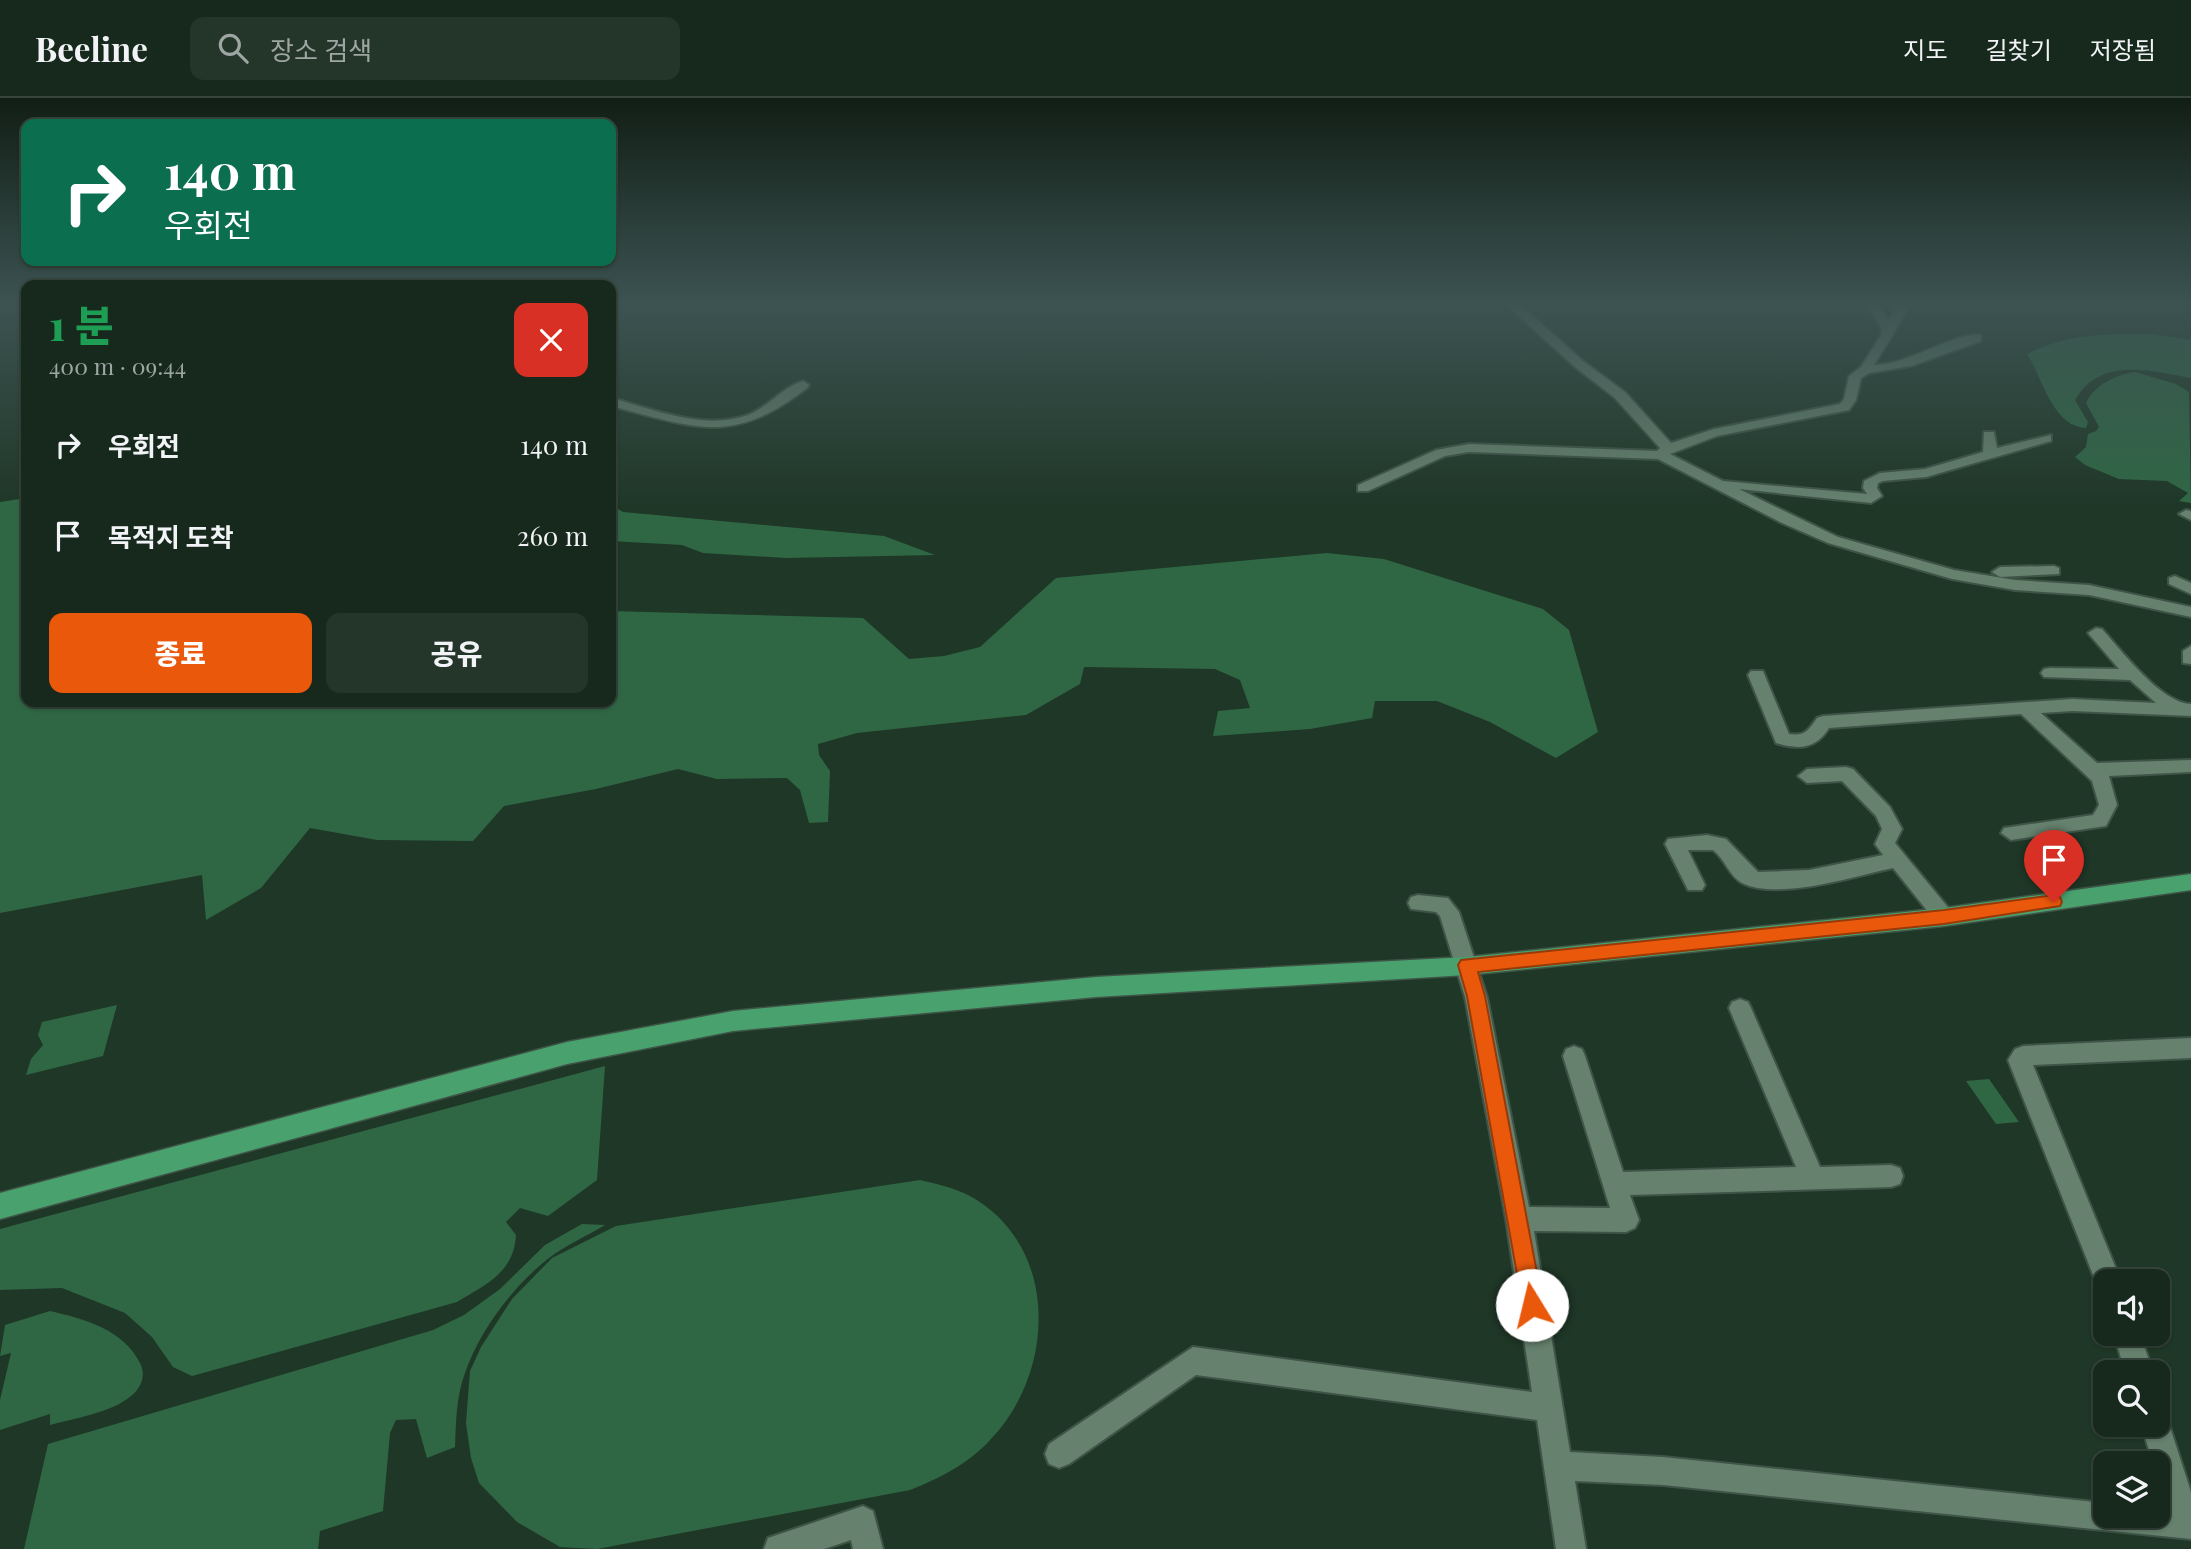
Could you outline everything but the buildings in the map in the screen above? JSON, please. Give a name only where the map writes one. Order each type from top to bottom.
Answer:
[{"type":"main road","points":[[0,1206],[567,1054],[733,1021],[1096,987],[1467,965],[1944,917],[2191,882]]},
{"type":"street","points":[[1588,372],[1620,396],[1664,451],[1716,483],[1787,520],[1833,540],[1940,570],[2015,584],[2089,590],[2191,612]]},
{"type":"street","points":[[1363,488],[1441,453],[1460,449],[1664,451],[1714,433],[1844,407],[1850,400],[1856,376],[1862,372]]},
{"type":"street","points":[[616,403],[696,425],[726,426],[770,410],[803,385]]},
{"type":"street","points":[[1989,435],[1990,454]]},
{"type":"street","points":[[1716,483],[1871,499],[1875,496],[1870,488],[1871,481],[1880,477],[1927,473],[2046,439]]},
{"type":"street","points":[[1940,570],[2054,572]]},
{"type":"street","points":[[2175,581],[2191,589]]},
{"type":"street","points":[[2096,633],[2134,675],[2182,709]]},
{"type":"street","points":[[2050,673],[2134,675]]},
{"type":"street","points":[[1757,675],[1773,721],[1782,739],[1789,742],[1814,737],[1823,722],[2072,705],[2182,709]]},
{"type":"street","points":[[2011,833],[2099,821],[2108,805],[2101,778],[2026,709]]},
{"type":"street","points":[[2092,770],[2191,766]]},
{"type":"street","points":[[1807,776],[1846,774],[1883,812],[1892,829],[1885,844],[1944,917]]},
{"type":"street","points":[[1695,885],[1675,844],[1711,843],[1723,847],[1739,870],[1756,880],[1805,876],[1898,860]]},
{"type":"street","points":[[1418,903],[1441,904],[1449,912],[1476,996],[1519,1219],[1572,1549]]},
{"type":"street","points":[[1740,1008],[1814,1178]]},
{"type":"street","points":[[2103,1269],[2018,1060],[2023,1056],[2191,1048]]},
{"type":"street","points":[[1519,1219],[1626,1220],[1574,1056]]},
{"type":"street","points":[[1614,1184],[1891,1176]]},
{"type":"street","points":[[1059,1454],[1193,1361],[1549,1408]]},
{"type":"street","points":[[1559,1466],[1663,1471],[2189,1529],[2159,1437]]},
{"type":"street","points":[[779,1549],[863,1521],[868,1549]]},
{"type":"green space","points":[[2036,372],[2114,372],[2098,377],[2086,386],[2075,400],[2088,422],[2086,428],[2065,419],[2049,399]]},
{"type":"green space","points":[[2135,372],[2176,384],[2189,392],[2191,503],[2179,501],[2188,493],[2167,481],[2119,479],[2085,465],[2075,457],[2086,447],[2088,434],[2099,427],[2086,403],[2094,391],[2121,375]]},
{"type":"green space","points":[[2158,372],[2191,372],[2191,378]]},
{"type":"green space","points":[[21,499],[21,707],[616,707],[616,611],[863,618],[909,659],[944,656],[980,647],[1056,578],[1327,553],[1384,559],[1543,609],[1569,630],[1598,732],[1556,758],[1490,722],[1437,701],[1375,701],[1372,718],[1310,729],[1213,736],[1218,711],[1250,708],[1240,680],[1215,669],[1084,667],[1080,684],[1026,715],[857,733],[818,744],[819,755],[830,771],[828,822],[809,823],[800,790],[787,778],[717,779],[678,769],[596,789],[504,806],[473,841],[377,840],[310,828],[261,888],[206,920],[202,875],[0,913],[0,502]]},
{"type":"green space","points":[[616,508],[623,512],[884,536],[935,555],[786,558],[703,553],[682,545],[616,541]]},
{"type":"green space","points":[[117,1005],[103,1056],[26,1075],[31,1059],[43,1045],[38,1035],[42,1022]]},
{"type":"green space","points":[[605,1066],[597,1180],[548,1216],[520,1208],[506,1222],[516,1235],[510,1259],[504,1268],[488,1283],[457,1302],[192,1376],[173,1367],[152,1337],[125,1313],[62,1288],[0,1290],[0,1229]]},
{"type":"green space","points":[[1989,1079],[2019,1122],[1996,1124],[1966,1081]]},
{"type":"green space","points":[[920,1180],[964,1193],[999,1218],[1020,1246],[1033,1277],[1038,1311],[1036,1346],[1027,1380],[1012,1412],[990,1440],[963,1463],[910,1490],[597,1549],[560,1547],[517,1522],[479,1483],[471,1458],[466,1423],[470,1371],[481,1347],[512,1299],[552,1258],[616,1226]]},
{"type":"green space","points":[[582,1224],[605,1225],[562,1249],[536,1269],[499,1310],[479,1341],[460,1391],[455,1447],[427,1458],[416,1419],[396,1420],[390,1433],[383,1511],[320,1531],[318,1549],[24,1549],[48,1444],[433,1330],[464,1315],[500,1289],[545,1245]]},
{"type":"green space","points":[[50,1311],[101,1327],[124,1342],[142,1367],[140,1385],[123,1402],[103,1411],[50,1425],[50,1414],[0,1430],[0,1400],[11,1353],[0,1356],[5,1325]]},
{"type":"route","points":[[1532,1305],[1519,1219],[1476,996],[1467,965],[1944,917],[2054,902]]}]
